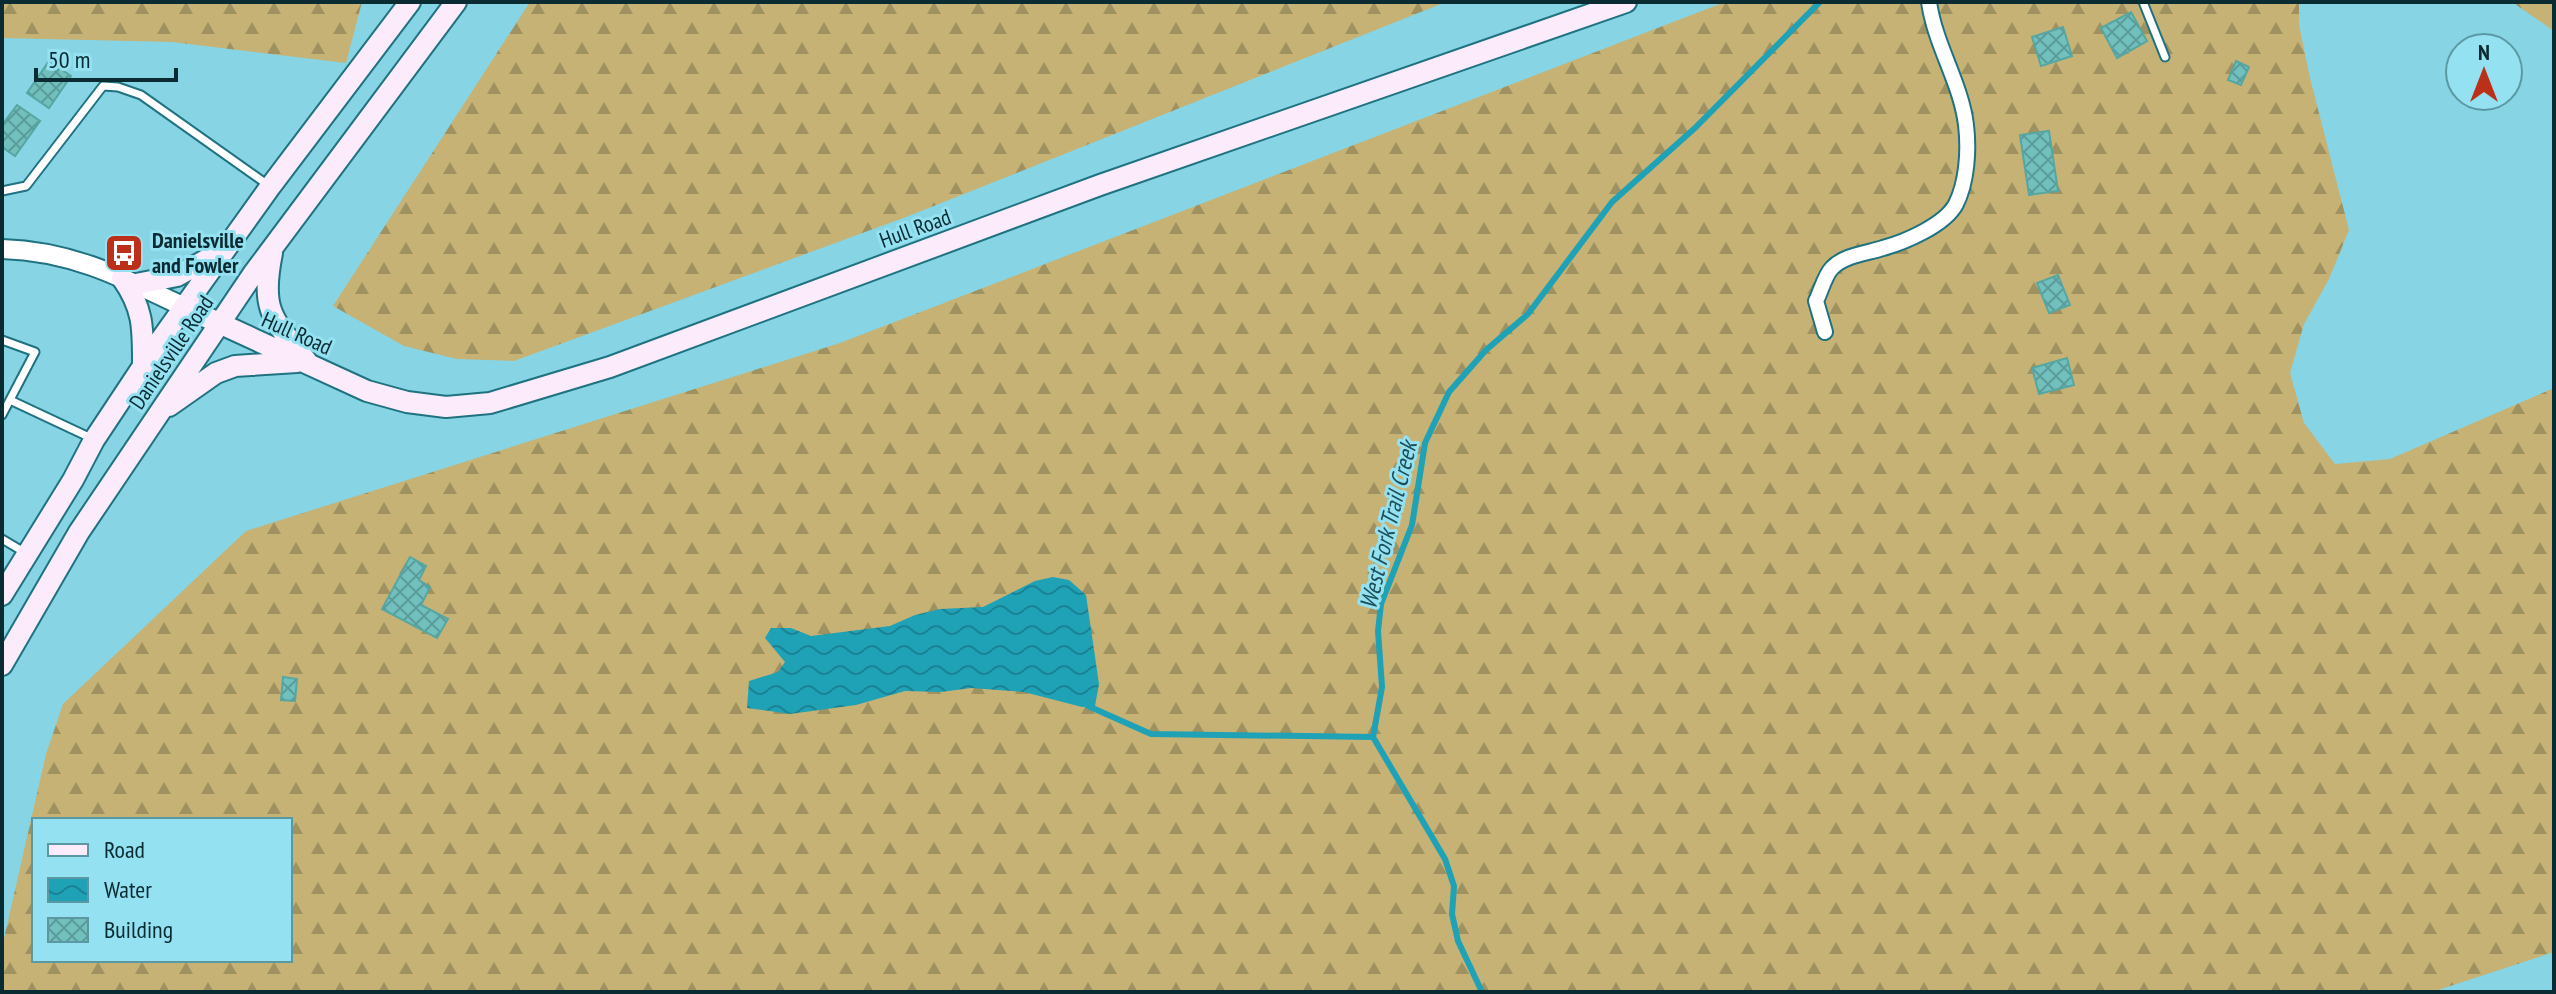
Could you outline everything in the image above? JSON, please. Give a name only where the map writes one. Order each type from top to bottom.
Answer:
[{"type":"main road","name":"Danielsville Road","points":[[2,595],[29,555],[94,440],[143,366],[225,248],[410,2]]},
{"type":"main road","name":"Danielsville Road","points":[[2,665],[79,532],[159,412],[273,246],[456,2]]},
{"type":"main road","name":"Hull Road","points":[[184,307],[367,391],[407,402],[446,407],[490,403],[610,367],[1100,185],[1626,2]]},
{"type":"main road","points":[[273,246],[266,292],[270,313],[306,364]]},
{"type":"main road","points":[[143,366],[142,317],[129,281],[167,279],[189,271],[225,248]]},
{"type":"main road","points":[[159,412],[209,378],[228,369],[257,363],[306,364]]},
{"type":"street","points":[[1825,332],[1816,301],[1832,267],[1857,254],[1910,239],[1934,225],[1955,206],[1967,152],[1966,124],[1960,97],[1931,18],[1929,2]]},
{"type":"street","points":[[2,249],[79,259],[184,307]]},
{"type":"lane","points":[[2143,2],[2165,57]]},
{"type":"lane","points":[[2,191],[26,186],[103,86],[118,87],[141,95],[270,187]]},
{"type":"lane","points":[[2,340],[35,352],[2,415]]},
{"type":"lane","points":[[10,400],[94,440]]},
{"type":"lane","points":[[2,539],[29,555]]},
{"type":"green space","points":[[2,2],[362,2],[346,63],[172,42],[2,38]]},
{"type":"green space","points":[[530,2],[1446,2],[906,217],[514,361],[457,359],[404,346],[333,306]]},
{"type":"green space","points":[[1725,2],[2299,2],[2299,25],[2310,78],[2349,230],[2329,279],[2304,324],[2290,373],[2304,423],[2335,464],[2390,459],[2554,388],[2554,952],[2432,992],[2,992],[2,947],[46,754],[63,704],[246,531],[840,343]]},
{"type":"green space","points":[[2512,2],[2554,2],[2554,31]]},
{"type":"water","points":[[1053,577],[1069,580],[1086,595],[1099,684],[1095,706],[1082,707],[1024,692],[971,688],[941,692],[905,691],[856,705],[790,714],[747,708],[749,681],[778,672],[785,662],[765,638],[771,628],[791,628],[811,636],[890,626],[940,609],[983,607],[1035,581]]},
{"type":"building","points":[[2131,12],[2147,41],[2117,58],[2101,28]]},
{"type":"building","points":[[2063,27],[2072,56],[2041,66],[2032,37]]},
{"type":"building","points":[[49,61],[71,76],[49,108],[27,93]]},
{"type":"building","points":[[2236,61],[2249,67],[2241,85],[2228,80]]},
{"type":"building","points":[[17,105],[40,121],[15,156],[2,147],[2,125]]},
{"type":"building","points":[[2049,131],[2058,191],[2029,195],[2020,135]]},
{"type":"building","points":[[2058,275],[2070,305],[2049,313],[2037,283]]},
{"type":"building","points":[[2067,358],[2074,385],[2039,394],[2032,368]]},
{"type":"building","points":[[410,557],[426,566],[419,580],[430,587],[421,605],[448,619],[437,638],[382,609]]},
{"type":"building","points":[[283,677],[297,679],[295,701],[281,700]]},
{"type":"waterway","name":"West Fork Trail Creek","points":[[1482,992],[1458,941],[1452,914],[1454,886],[1445,859],[1373,737],[1382,687],[1378,631],[1381,604],[1412,525],[1425,443],[1449,392],[1486,350],[1528,314],[1612,202],[1695,128],[1820,2]]},
{"type":"waterway","points":[[1088,706],[1151,734],[1373,737]]},
{"type":"place","name":"Danielsville and Fowler","points":[[124,253]]}]
